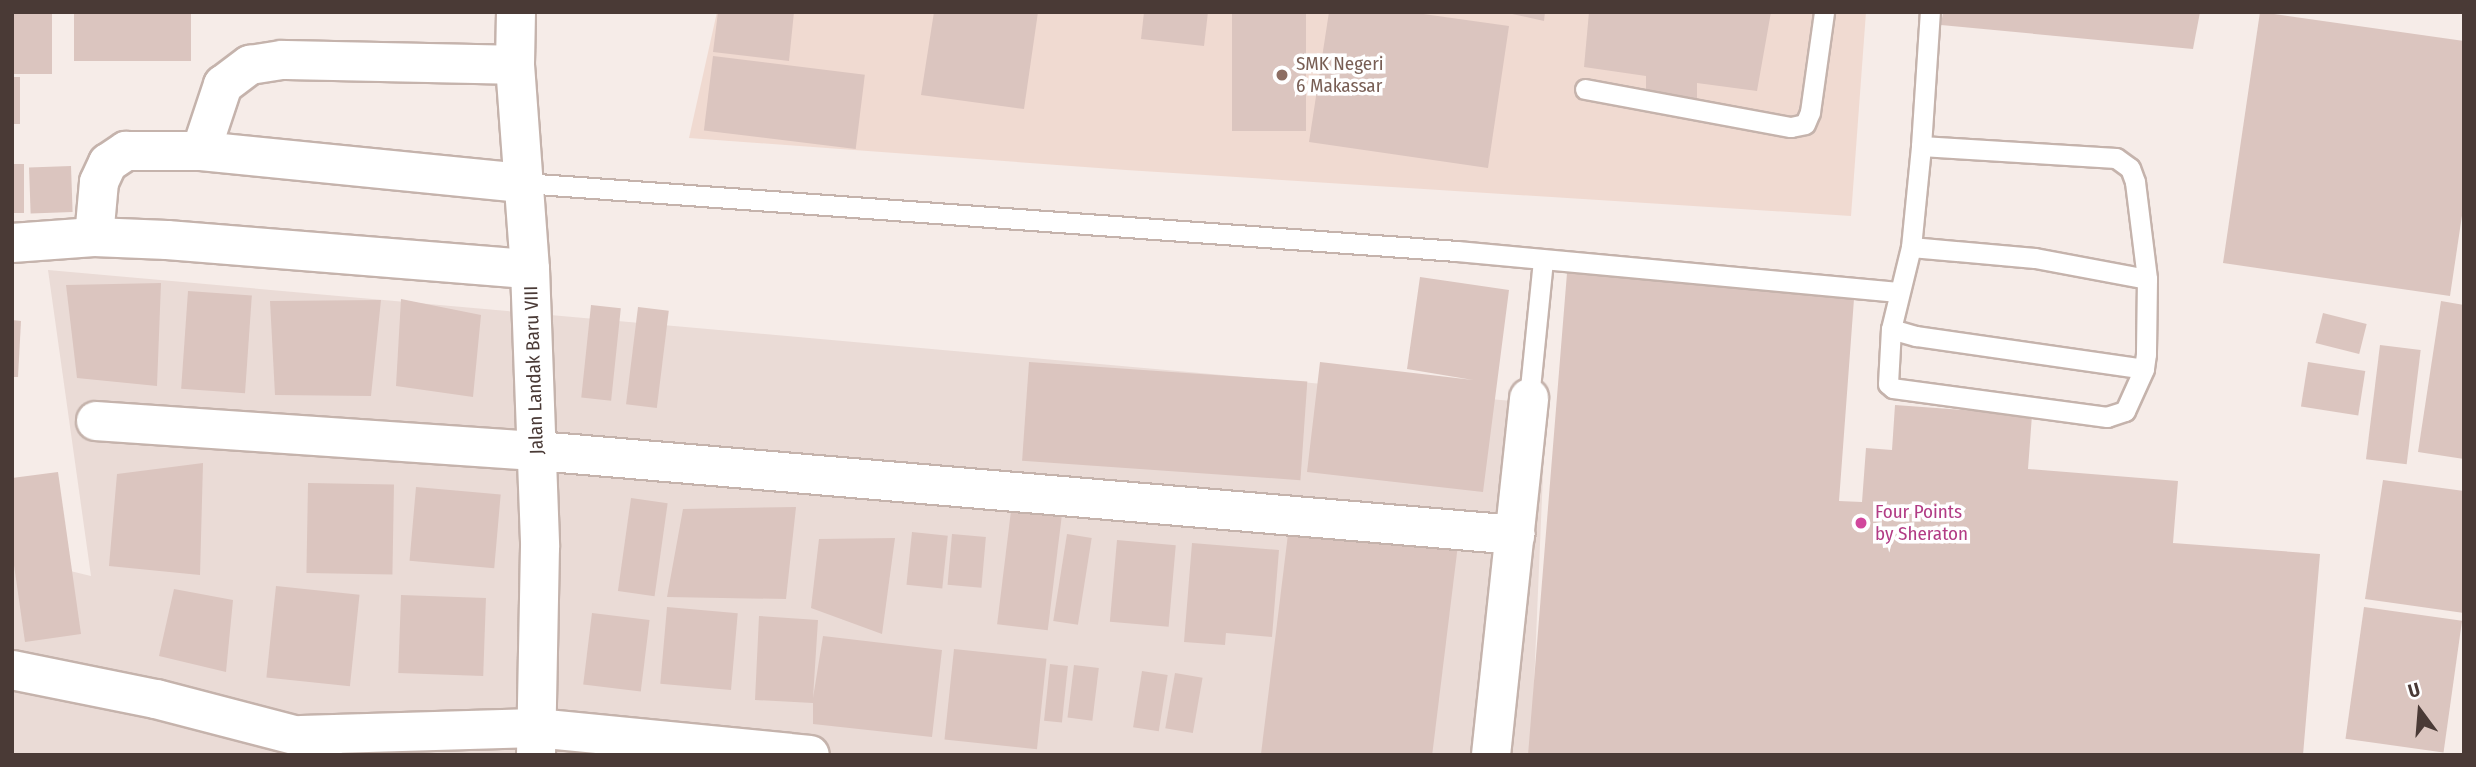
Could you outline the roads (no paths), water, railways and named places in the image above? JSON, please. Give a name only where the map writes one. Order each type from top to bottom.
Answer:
[{"type":"street","name":"Jalan Landak Baru VIII","points":[[516,12],[515,65],[530,269],[538,451],[540,547],[536,742]]},
{"type":"street","points":[[201,151],[223,85],[250,65],[282,60],[515,65]]},
{"type":"street","points":[[94,237],[99,182],[108,163],[126,151],[201,151],[524,183]]},
{"type":"street","points":[[12,243],[94,237],[167,240],[530,269]]},
{"type":"street","points":[[1490,755],[1529,398]]},
{"type":"street","points":[[96,421],[538,451],[1515,535]]},
{"type":"street","points":[[12,670],[156,699],[302,735],[360,755]]},
{"type":"street","points":[[302,735],[536,742],[810,755]]},
{"type":"lane","points":[[1585,89],[1791,127],[1805,124],[1810,112],[1824,12]]},
{"type":"lane","points":[[1922,146],[2116,158],[2130,168],[2135,182],[2147,279],[2144,369],[2125,411],[2107,417],[1893,388],[1886,378],[1898,292],[1911,247],[1922,146],[1930,12]]},
{"type":"lane","points":[[524,183],[1457,251],[1898,292]]},
{"type":"lane","points":[[1911,247],[2035,258],[2147,279]]},
{"type":"lane","points":[[1529,398],[1543,261]]},
{"type":"lane","points":[[1891,329],[1916,336],[2144,369]]},
{"type":"place","name":"SMK Negeri 6 Makassar","points":[[1282,75]]},
{"type":"place","name":"Four Points by Sheraton","points":[[1861,523]]}]
